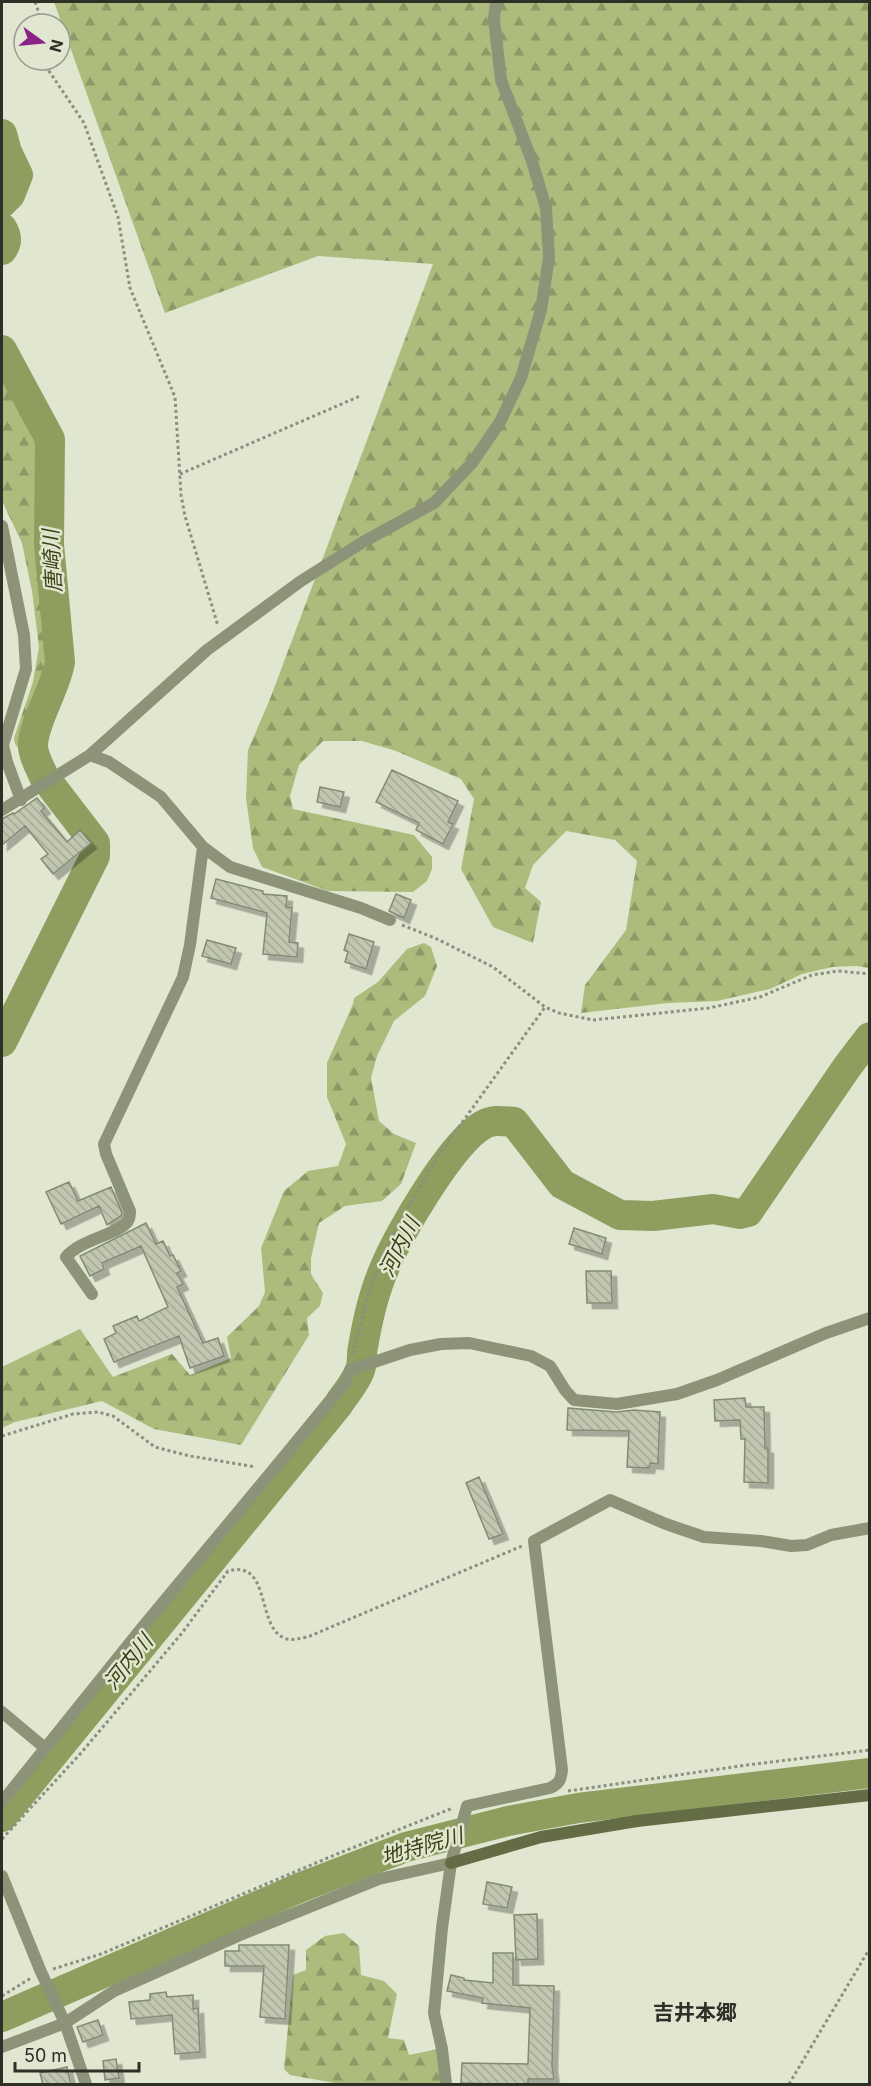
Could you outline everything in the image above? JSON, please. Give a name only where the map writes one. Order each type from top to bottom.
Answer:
[{"type":"street","points":[[2,810],[90,755],[207,650],[301,581],[363,542],[434,503],[472,463],[500,422],[521,378],[541,310],[549,257],[546,208],[501,80],[494,19],[496,2]]},
{"type":"street","points":[[2,526],[24,636],[26,669],[3,745],[21,800]]},
{"type":"street","points":[[90,755],[109,762],[161,797],[203,847],[230,867],[361,908],[390,920]]},
{"type":"street","points":[[92,1294],[66,1257],[73,1248],[128,1221],[130,1211],[104,1144],[183,977],[190,945],[203,847]]},
{"type":"street","points":[[2,1802],[141,1629],[345,1383],[351,1370],[410,1350],[441,1344],[469,1343],[531,1356],[550,1366],[574,1400],[617,1404],[677,1394],[717,1380],[826,1333],[870,1318]]},
{"type":"street","points":[[446,2085],[442,2049],[434,2013],[451,1863],[467,1806],[557,1785],[561,1779],[562,1770],[534,1541],[610,1500],[666,1524],[704,1537],[761,1541],[791,1546],[807,1545],[831,1535],[870,1528]]},
{"type":"street","points":[[2,1712],[45,1748]]},
{"type":"street","points":[[2,2047],[114,1992],[240,1935],[379,1879],[451,1863],[541,1837],[637,1821],[870,1795]]},
{"type":"street","points":[[2,1876],[41,1972],[63,2017],[86,2085]]},
{"type":"path","points":[[51,72],[84,123],[112,196],[130,288],[174,397],[181,495],[185,516],[222,639]]},
{"type":"path","points":[[180,474],[360,396]]},
{"type":"path","points":[[390,920],[435,938],[493,967],[544,1007],[559,1013],[593,1020],[709,1008],[760,997],[812,975],[838,971],[870,974]]},
{"type":"path","points":[[351,1370],[358,1328],[369,1292],[398,1225],[438,1156],[544,1007]]},
{"type":"path","points":[[2,1436],[73,1414],[98,1412],[113,1416],[155,1447],[190,1456],[274,1470]]},
{"type":"path","points":[[2,1839],[81,1753],[182,1634],[228,1571],[239,1568],[248,1571],[257,1583],[273,1627],[282,1637],[291,1639],[310,1636],[534,1541]]},
{"type":"path","points":[[557,1785],[569,1791],[870,1750]]},
{"type":"path","points":[[2,1996],[41,1972],[101,1954],[370,1841],[453,1808],[467,1806]]},
{"type":"path","points":[[789,2085],[870,1948]]},
{"type":"green space","points":[[54,2],[869,2],[869,968],[832,967],[802,974],[770,989],[717,1001],[668,1003],[581,1013],[585,985],[626,930],[637,861],[615,840],[566,831],[533,865],[525,888],[541,902],[533,943],[493,927],[461,869],[474,799],[461,779],[396,751],[362,741],[323,741],[299,765],[290,796],[293,809],[414,835],[432,857],[432,869],[427,881],[413,892],[328,891],[262,867],[253,848],[246,798],[248,750],[270,699],[433,264],[318,256],[165,313],[72,52],[72,12],[58,12]]},
{"type":"green space","points":[[2,143],[11,176],[2,194]]},
{"type":"green space","points":[[2,359],[38,421],[47,444],[45,542],[55,657],[29,744],[25,749],[19,749],[14,738],[33,682],[39,647],[32,591],[22,543],[2,501]]},
{"type":"green space","points":[[424,943],[431,947],[437,966],[425,996],[394,1021],[377,1056],[371,1078],[379,1121],[394,1134],[416,1143],[401,1184],[382,1201],[345,1206],[319,1223],[311,1258],[311,1274],[323,1293],[320,1306],[307,1318],[309,1335],[241,1445],[154,1429],[102,1401],[15,1422],[2,1428],[2,1367],[80,1329],[113,1377],[172,1354],[190,1375],[231,1358],[227,1337],[259,1306],[265,1292],[261,1248],[284,1191],[308,1171],[338,1166],[346,1144],[327,1097],[327,1063],[354,998],[378,982],[407,949]]},
{"type":"green space","points":[[344,1933],[359,1946],[361,1975],[384,1981],[397,1994],[388,2038],[404,2040],[409,2055],[438,2049],[441,2084],[340,2084],[290,2075],[284,2069],[293,1975],[306,1970],[306,1950],[325,1936]]},
{"type":"building","points":[[392,770],[458,801],[448,822],[453,824],[443,844],[416,830],[419,823],[376,802]]},
{"type":"building","points":[[320,787],[344,792],[340,807],[317,802]]},
{"type":"building","points":[[37,798],[45,808],[41,811],[67,842],[80,830],[91,843],[53,874],[41,859],[48,854],[25,826],[2,845],[2,819],[14,814]]},
{"type":"building","points":[[216,879],[263,891],[263,894],[287,896],[286,907],[292,908],[289,942],[298,943],[297,957],[263,954],[267,913],[211,898]]},
{"type":"building","points":[[396,894],[411,900],[404,918],[389,911]]},
{"type":"building","points":[[349,934],[374,942],[366,969],[345,962],[348,952],[344,950]]},
{"type":"building","points":[[207,940],[236,948],[231,964],[202,956]]},
{"type":"building","points":[[69,1182],[78,1201],[111,1187],[122,1213],[121,1216],[107,1225],[99,1206],[61,1224],[46,1192]]},
{"type":"building","points":[[146,1223],[156,1244],[163,1241],[181,1271],[177,1273],[183,1284],[177,1287],[203,1343],[218,1338],[224,1356],[190,1368],[179,1336],[114,1362],[104,1339],[116,1333],[113,1326],[137,1316],[139,1321],[168,1307],[141,1246],[102,1263],[104,1269],[90,1276],[80,1256]]},
{"type":"building","points":[[574,1228],[606,1238],[602,1254],[569,1244]]},
{"type":"building","points":[[586,1271],[611,1271],[612,1303],[587,1303]]},
{"type":"building","points":[[745,1398],[746,1407],[764,1407],[765,1448],[768,1448],[768,1483],[744,1482],[745,1439],[741,1439],[740,1420],[715,1421],[714,1400]]},
{"type":"building","points":[[568,1408],[616,1412],[634,1410],[660,1412],[658,1464],[650,1463],[649,1468],[627,1467],[629,1431],[567,1430]]},
{"type":"building","points":[[479,1477],[503,1534],[489,1539],[466,1483]]},
{"type":"building","points":[[487,1882],[512,1887],[507,1908],[483,1904]]},
{"type":"building","points":[[537,1914],[538,1959],[516,1960],[514,1915]]},
{"type":"building","points":[[239,1945],[289,1945],[285,2019],[260,2017],[264,1966],[225,1966],[225,1951],[239,1951]]},
{"type":"building","points":[[493,1953],[513,1953],[513,1985],[554,1986],[552,2066],[554,2079],[528,2079],[528,2085],[461,2083],[462,2063],[528,2064],[530,2008],[482,2003],[483,1998],[447,1991],[451,1975],[464,1978],[464,1980],[493,1983]]},
{"type":"building","points":[[166,1992],[167,1997],[193,1995],[193,2009],[198,2008],[200,2052],[175,2054],[172,2015],[131,2019],[129,2002],[150,2000],[150,1994]]},
{"type":"building","points":[[98,2020],[103,2035],[83,2042],[77,2027]]},
{"type":"building","points":[[116,2059],[119,2078],[105,2080],[103,2061]]},
{"type":"building","points":[[67,2067],[71,2085],[43,2085],[40,2073]]},
{"type":"waterway","name":"唐崎川","points":[[2,134],[7,152],[18,175],[10,195],[2,203]]},
{"type":"waterway","name":"唐崎川","points":[[2,228],[6,239],[2,250]]},
{"type":"waterway","name":"唐崎川","points":[[2,350],[50,439],[49,545],[60,662],[34,738],[35,755],[44,777]]},
{"type":"waterway","name":"唐崎川","points":[[2,1042],[95,856],[95,843],[52,787]]},
{"type":"waterway","name":"河内川","points":[[2,1817],[350,1388],[361,1367],[362,1350],[372,1306],[381,1276],[392,1252],[442,1168],[471,1134],[490,1122],[514,1122],[562,1184],[620,1215],[653,1216],[713,1209],[740,1214],[748,1212],[870,1037]]},
{"type":"waterway","name":"地持院川","points":[[2,2017],[299,1888],[406,1847],[508,1821],[578,1808],[870,1773]]},
{"type":"district","name":"吉井本郷","points":[[695,2012]]}]
